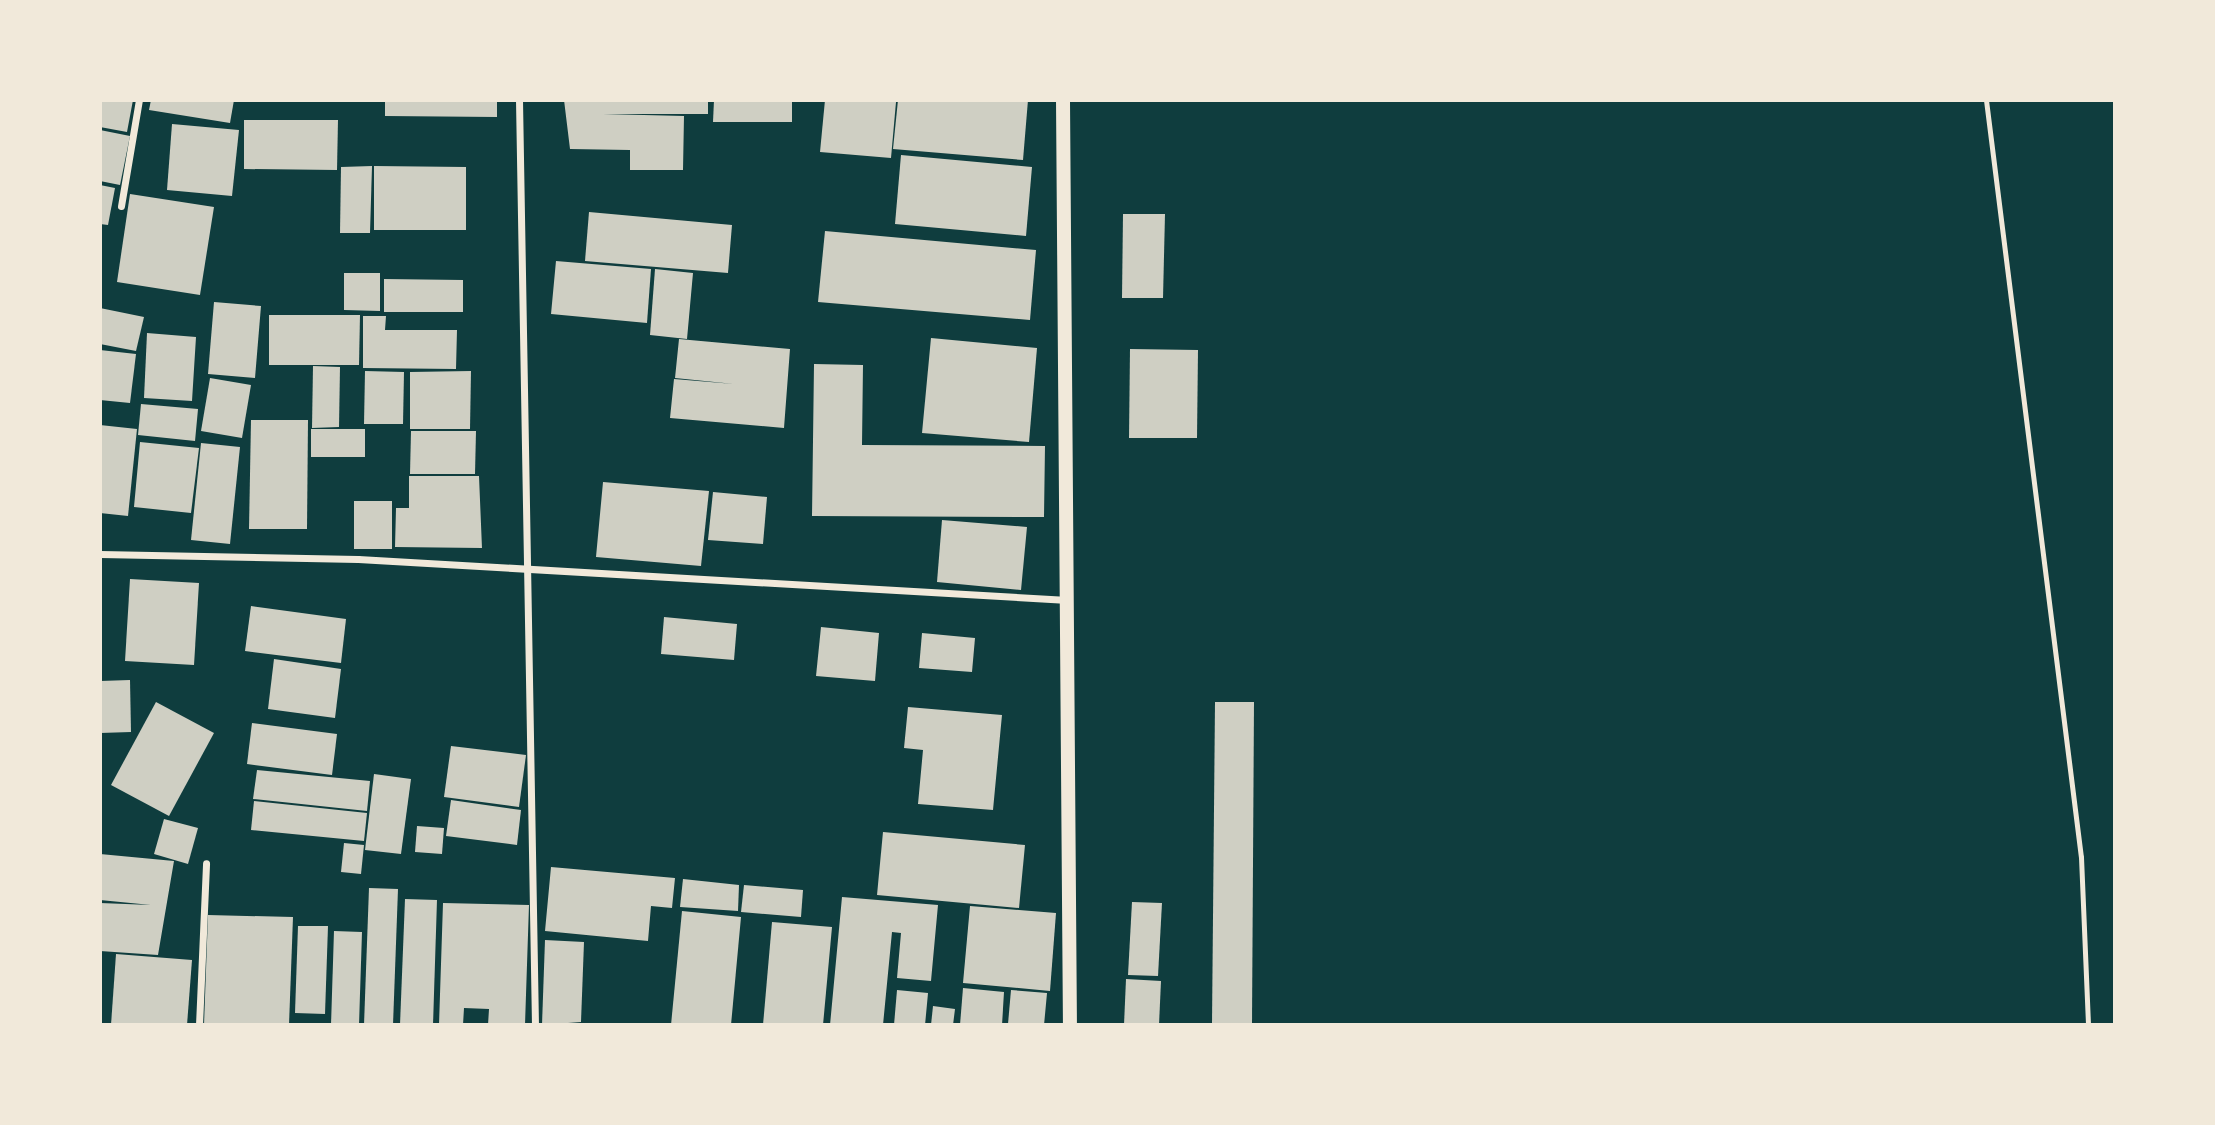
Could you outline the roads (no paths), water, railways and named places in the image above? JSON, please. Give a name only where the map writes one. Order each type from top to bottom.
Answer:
[{"type":"main road","points":[[1063,100],[1070,1025]]},
{"type":"street","points":[[121,206],[139,100]]},
{"type":"street","points":[[519,100],[535,1025]]},
{"type":"street","points":[[100,554],[529,568],[1068,600]]},
{"type":"street","points":[[199,1025],[206,863]]},
{"type":"lane","points":[[1986,100],[2081,858],[2088,1025]]}]
